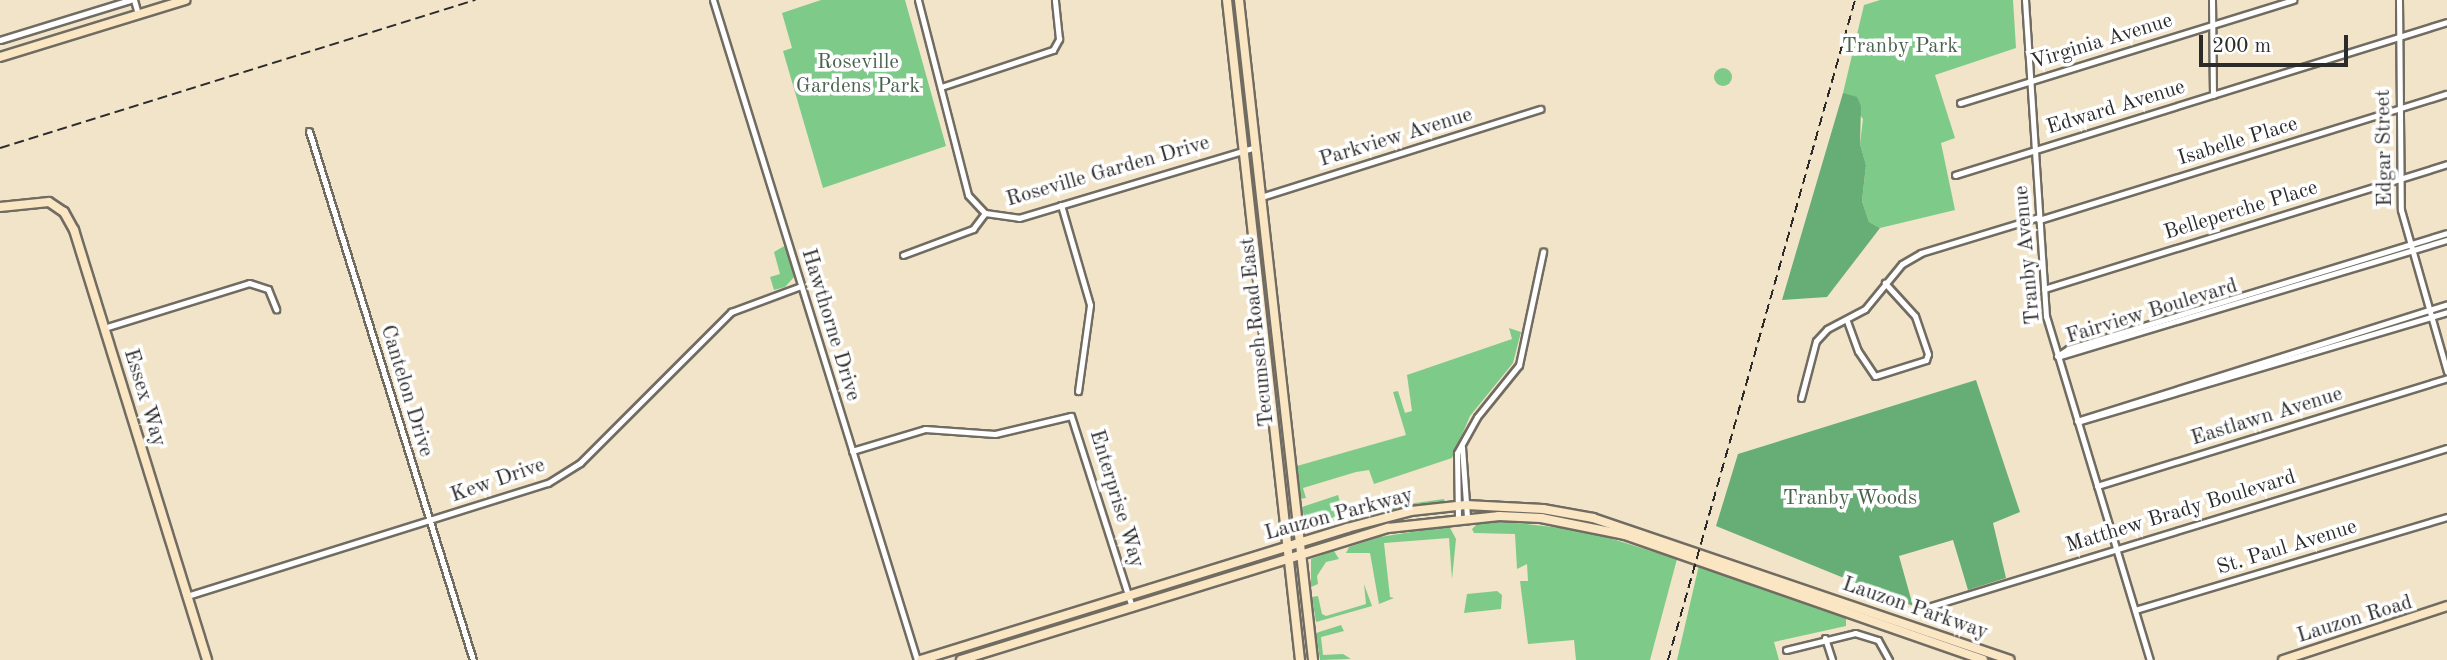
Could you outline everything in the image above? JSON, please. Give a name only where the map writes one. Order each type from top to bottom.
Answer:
[{"type":"main road","points":[[0,57],[185,0]]},
{"type":"main road","name":"Tecumseh Road East","points":[[1227,0],[1300,660]]},
{"type":"main road","name":"Tecumseh Road East","points":[[1239,0],[1313,660]]},
{"type":"main road","name":"Essex Way","points":[[0,207],[49,202],[64,212],[74,230],[207,660]]},
{"type":"main road","name":"Lauzon Parkway","points":[[919,660],[1388,517],[1461,505],[1543,509],[1592,518],[1993,657],[2009,660]]},
{"type":"main road","name":"Lauzon Parkway","points":[[961,660],[1413,522],[1462,517],[1541,518],[1625,535],[1983,660]]},
{"type":"main road","name":"Lauzon Road","points":[[2283,660],[2436,613],[2447,606]]},
{"type":"main road","name":"Lauzon Road","points":[[2436,613],[2447,615]]},
{"type":"street","points":[[0,40],[132,0],[138,14]]},
{"type":"street","name":"Hawthorne Drive","points":[[713,0],[919,660]]},
{"type":"street","name":"Roseville Garden Drive","points":[[918,0],[968,194],[985,214],[1019,218],[1255,147]]},
{"type":"street","points":[[941,87],[1053,50],[1059,39],[1055,0]]},
{"type":"street","name":"Tranby Avenue","points":[[2025,0],[2044,289],[2057,356],[2150,660]]},
{"type":"street","points":[[2212,0],[2213,95]]},
{"type":"street","name":"Virginia Avenue","points":[[1960,103],[2293,0]]},
{"type":"street","name":"Edgar Street","points":[[2399,0],[2401,211],[2447,372]]},
{"type":"street","name":"Edward Avenue","points":[[1955,175],[2447,22]]},
{"type":"street","name":"Isabelle Place","points":[[1801,398],[1816,341],[1826,329],[1847,321],[1865,309],[1902,264],[1921,253],[2447,94]]},
{"type":"street","name":"Parkview Avenue","points":[[1261,197],[1540,109]]},
{"type":"street","name":"Cantelon Drive","points":[[309,131],[473,660]]},
{"type":"street","name":"Belleperche Place","points":[[2044,289],[2447,164]]},
{"type":"street","points":[[1061,205],[1090,305],[1078,391]]},
{"type":"street","points":[[903,255],[973,229],[985,214]]},
{"type":"street","name":"Fairview Boulevard","points":[[2057,356],[2410,247],[2447,233]]},
{"type":"street","name":"Fairview Boulevard","points":[[2410,247],[2447,240]]},
{"type":"street","points":[[1462,517],[1456,466],[1477,417],[1519,365],[1543,252]]},
{"type":"street","points":[[104,328],[249,283],[268,289],[276,309]]},
{"type":"street","points":[[1847,321],[1858,351],[1875,376],[1926,360],[1928,354],[1915,316],[1885,284]]},
{"type":"street","name":"Kew Drive","points":[[187,596],[564,475],[731,312],[801,286]]},
{"type":"street","points":[[2077,421],[2090,421],[2195,385],[2430,313],[2447,304]]},
{"type":"street","points":[[2430,313],[2447,312]]},
{"type":"street","name":"Eastlawn Avenue","points":[[2097,485],[2447,378]]},
{"type":"street","name":"Enterprise Way","points":[[852,451],[925,429],[995,434],[1071,416],[1132,607]]},
{"type":"street","name":"Matthew Brady Boulevard","points":[[1925,608],[2447,447]]},
{"type":"street","name":"St. Paul Avenue","points":[[2135,610],[2447,517]]},
{"type":"street","points":[[1786,650],[1845,633],[1878,640],[1889,660]]},
{"type":"street","points":[[1825,638],[1832,660]]},
{"type":"green space","name":"Roseville Gardens Park","points":[[821,0],[905,0],[946,146],[823,188],[783,51],[792,48],[782,13]]},
{"type":"green space","name":"Tranby Park","points":[[1880,0],[2013,0],[2016,48],[1935,75],[1955,138],[1941,143],[1955,210],[1880,228],[1869,222],[1862,201],[1866,165],[1860,144],[1863,119],[1843,93],[1864,5]]},
{"type":"green space","points":[[1723,68],[1729,71],[1732,77],[1729,83],[1723,86],[1717,83],[1714,77],[1717,71]]},
{"type":"green space","points":[[1843,93],[1857,97],[1861,106],[1860,144],[1866,165],[1862,201],[1869,222],[1880,228],[1827,297],[1782,300]]},
{"type":"green space","points":[[786,245],[794,277],[785,287],[774,290],[770,277],[780,274],[774,252]]},
{"type":"green space","points":[[1509,328],[1521,332],[1513,363],[1470,416],[1452,458],[1374,484],[1369,470],[1356,472],[1303,488],[1306,498],[1300,499],[1297,466],[1406,435],[1393,392],[1398,391],[1405,413],[1412,411],[1407,375],[1512,339]]},
{"type":"green space","name":"Tranby Woods","points":[[1976,380],[2020,512],[1993,523],[2006,578],[1968,590],[1953,540],[1899,556],[1913,606],[1716,526],[1738,454]]},
{"type":"green space","points":[[1338,495],[1345,518],[1306,527],[1302,507]]},
{"type":"green space","points":[[1444,499],[1445,502],[1374,512],[1415,503]]},
{"type":"green space","points":[[1499,521],[1587,531],[1677,559],[1650,660],[1576,660],[1574,640],[1528,644],[1520,581],[1528,581],[1527,564],[1517,569],[1515,534],[1474,533],[1472,529],[1479,522]]},
{"type":"green space","points":[[1449,526],[1456,539],[1452,579],[1449,538],[1384,543],[1390,597],[1394,598],[1379,604],[1370,553],[1346,553],[1349,547],[1380,537]]},
{"type":"green space","points":[[1334,551],[1339,559],[1326,562],[1317,576],[1318,584],[1311,587],[1311,559]]},
{"type":"green space","points":[[1699,565],[1846,616],[1846,626],[1774,642],[1779,660],[1677,660]]},
{"type":"green space","points":[[1364,584],[1372,606],[1316,622],[1312,597],[1318,596],[1322,614],[1326,616],[1366,604]]},
{"type":"green space","points":[[1497,591],[1502,595],[1501,609],[1464,613],[1467,594]]},
{"type":"green space","points":[[1341,625],[1344,631],[1321,637],[1323,655],[1343,654],[1351,659],[1320,660],[1316,633]]},
{"type":"railway","points":[[0,148],[476,0]]},
{"type":"railway","points":[[1668,660],[1855,0]]}]
